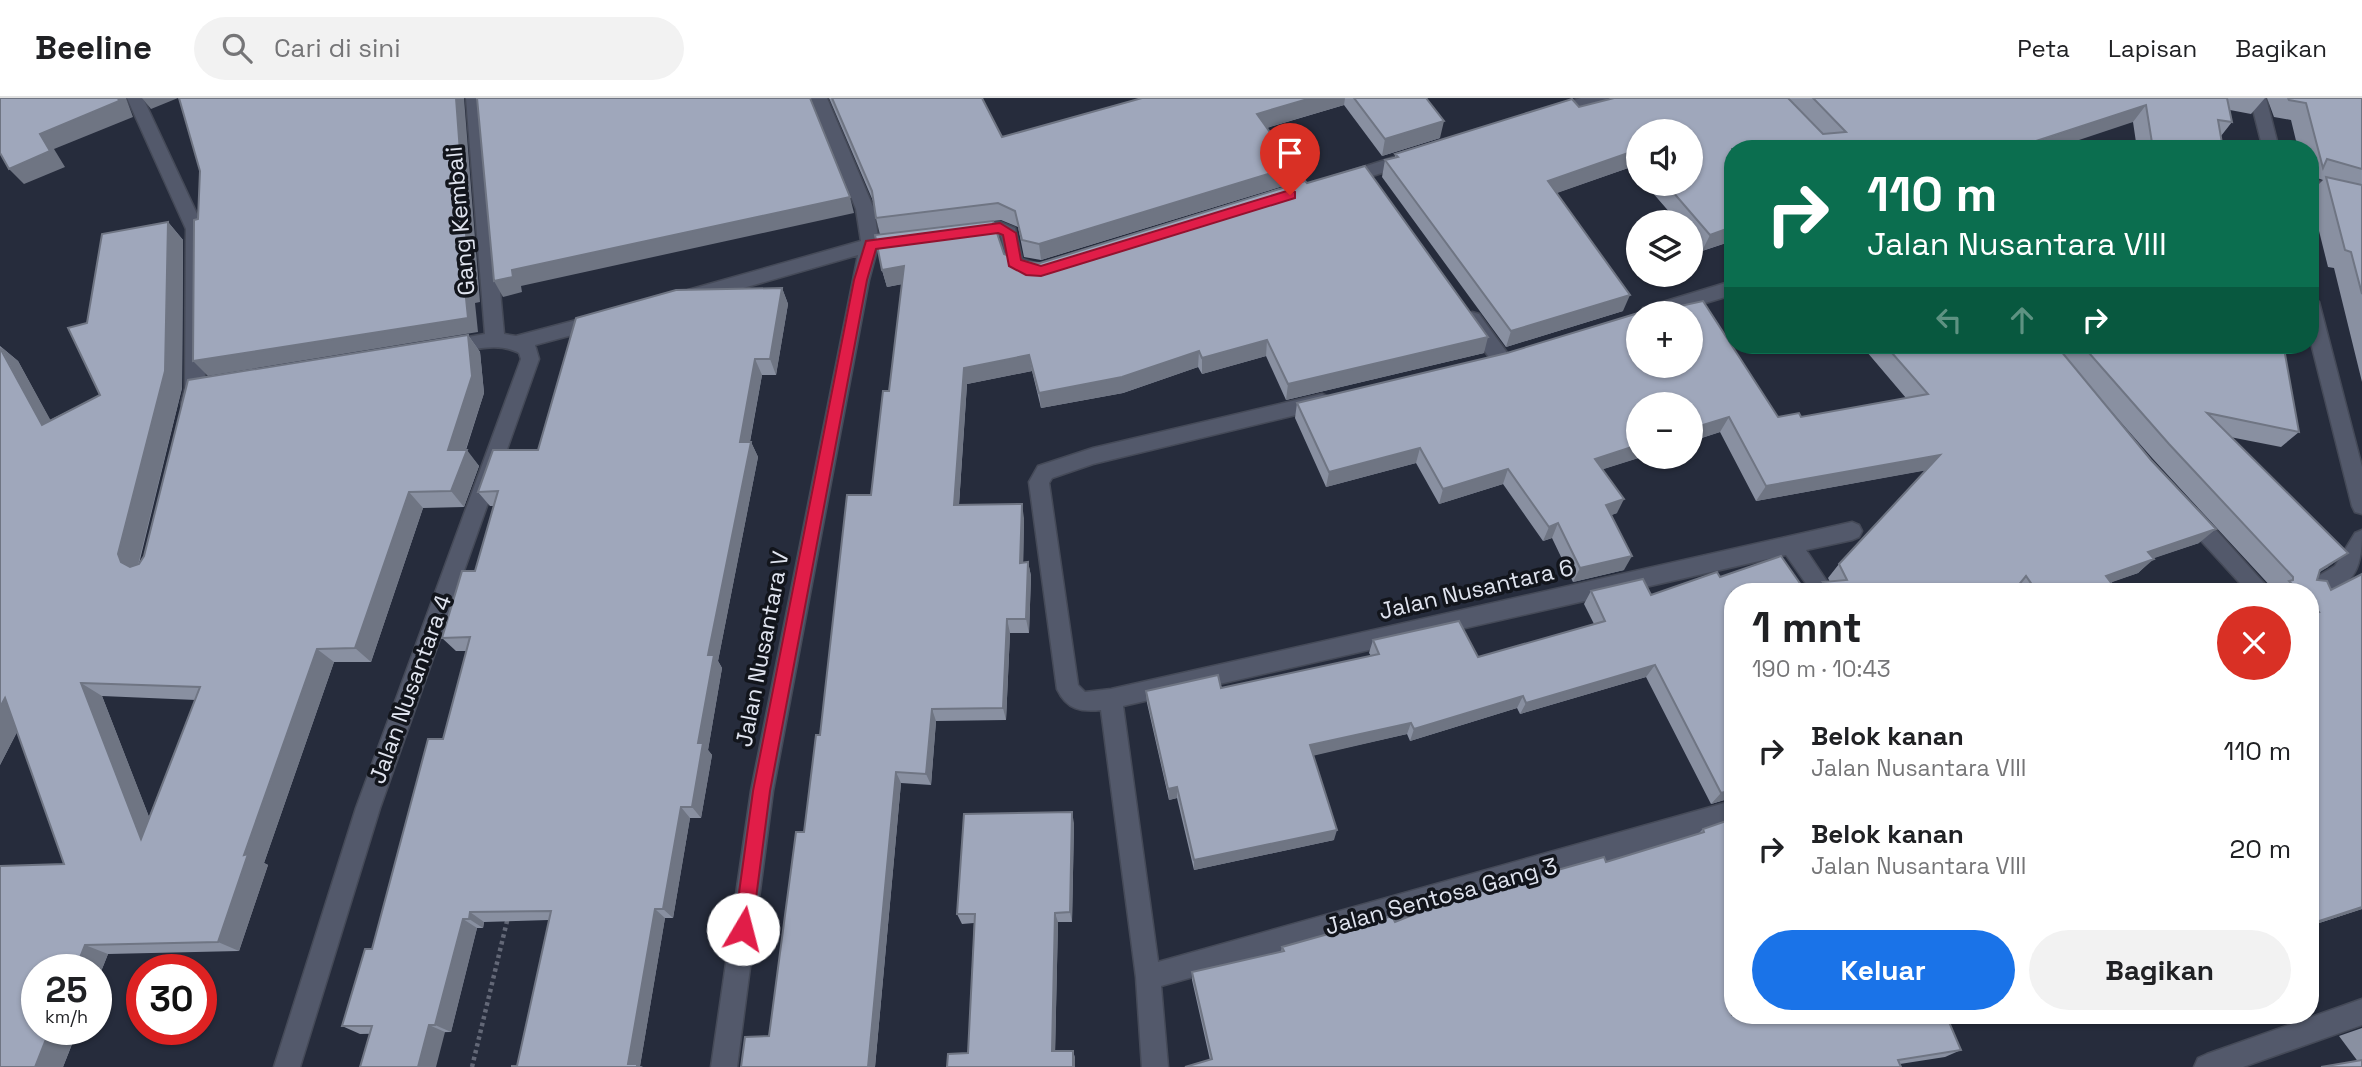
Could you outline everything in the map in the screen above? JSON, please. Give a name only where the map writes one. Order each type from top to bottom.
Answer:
[{"type":"street","points":[[135,98],[195,229],[202,387],[186,427]]},
{"type":"street","name":"Gang Kembali","points":[[474,98],[495,340]]},
{"type":"street","points":[[819,98],[865,209],[870,245]]},
{"type":"street","points":[[1538,117],[1599,98]]},
{"type":"street","points":[[2258,98],[2269,140]]},
{"type":"street","points":[[1326,184],[1370,178],[1432,151]]},
{"type":"street","points":[[2319,187],[2362,197]]},
{"type":"street","points":[[957,233],[1000,228],[1009,233],[1014,263],[1026,270],[1052,267]]},
{"type":"street","points":[[671,302],[870,245],[920,238]]},
{"type":"street","name":"Jalan Nusantara V","points":[[724,1067],[762,791],[860,280],[870,245]]},
{"type":"street","points":[[1689,301],[1724,290]]},
{"type":"street","points":[[1461,304],[1501,359]]},
{"type":"street","points":[[427,351],[495,340],[519,342],[620,316]]},
{"type":"street","points":[[2319,337],[2362,506]]},
{"type":"street","name":"Jalan Nusantara 4","points":[[287,1067],[368,808],[530,359],[528,349],[519,342]]},
{"type":"street","points":[[1474,366],[1526,352]]},
{"type":"street","name":"Jalan Nusantara 6","points":[[1338,398],[1093,456],[1045,472],[1039,482],[1068,689],[1081,702],[1111,699],[1852,531]]},
{"type":"street","points":[[2172,496],[2254,583]]},
{"type":"street","points":[[2319,589],[2332,584],[2352,564],[2362,539]]},
{"type":"street","points":[[1790,544],[1818,583]]},
{"type":"street","points":[[1111,699],[1148,977],[1155,1067]]},
{"type":"street","name":"Jalan Sentosa Gang 3","points":[[1148,977],[1696,825],[1724,815]]},
{"type":"street","points":[[2207,1067],[2362,1012]]},
{"type":"path","points":[[472,1067],[511,905]]},
{"type":"building","points":[[0,98],[118,98],[119,101],[40,134],[50,151],[9,169],[0,153]]},
{"type":"building","points":[[179,98],[456,98],[470,287],[465,288],[468,318],[193,361],[194,220],[198,219],[200,171]]},
{"type":"building","points":[[477,98],[810,98],[850,197],[512,270],[513,277],[494,281]]},
{"type":"building","points":[[832,98],[982,98],[1002,137],[1142,98],[1311,98],[1257,114],[1294,166],[1039,244],[1022,240],[1015,211],[998,203],[876,218],[872,191]]},
{"type":"building","points":[[1354,98],[1426,98],[1444,121],[1385,139]]},
{"type":"building","points":[[1614,98],[1788,98],[1823,134],[1846,132],[1813,98],[2227,98],[2232,122],[2218,120],[2221,140],[2152,140],[2146,105],[2039,140],[1724,140],[1724,230],[1710,235],[1703,227],[1703,210],[1688,210],[1676,196],[1703,196],[1703,119],[1626,119],[1626,154],[1548,181],[1630,295],[1511,331],[1385,160],[1398,157],[1395,154],[1572,99],[1579,107]]},
{"type":"building","points":[[2288,98],[2362,98],[2362,169],[2327,159],[2323,168],[2319,140],[2316,140],[2306,103]]},
{"type":"building","points":[[1365,166],[1488,337],[1288,384],[1267,340],[1202,358],[1199,351],[1122,377],[1039,393],[1029,355],[964,368],[954,505],[1022,504],[1020,563],[1028,562],[1026,619],[1007,619],[1003,708],[932,709],[926,774],[896,772],[868,1067],[741,1067],[745,1037],[769,1036],[796,832],[804,832],[816,735],[820,735],[847,495],[871,495],[883,391],[889,391],[904,266],[882,270],[875,235],[993,221],[1004,254],[1023,262],[1040,263],[1305,181],[1307,183]]},
{"type":"building","points":[[2326,177],[2362,185],[2362,294],[2351,252],[2345,250]]},
{"type":"building","points":[[168,222],[165,371],[118,554],[121,562],[130,567],[139,564],[144,556],[188,380],[468,335],[472,376],[448,450],[467,450],[451,491],[409,492],[355,648],[317,649],[244,855],[248,854],[218,942],[85,945],[81,954],[21,954],[21,1045],[44,1045],[35,1067],[0,1067],[0,866],[64,864],[5,698],[0,707],[0,348],[42,425],[100,395],[68,328],[87,323],[102,234]],"holes":[[[81,683],[200,687],[141,839]]]},
{"type":"building","points":[[782,288],[770,359],[755,359],[740,442],[751,442],[708,655],[714,655],[698,743],[703,743],[692,807],[681,807],[663,909],[655,909],[628,1064],[637,1064],[637,1067],[512,1067],[517,1066],[551,911],[470,912],[469,919],[463,919],[435,1025],[429,1025],[418,1067],[360,1067],[372,1026],[342,1026],[365,949],[372,949],[428,739],[443,739],[470,637],[442,638],[462,571],[475,571],[498,491],[478,492],[493,450],[538,450],[576,318],[676,290]]},
{"type":"building","points":[[1703,301],[1724,333],[1724,354],[1737,354],[1778,417],[1799,413],[1801,417],[1928,394],[1893,354],[2063,354],[2151,460],[2216,529],[2148,552],[2154,559],[2106,576],[2111,583],[2031,583],[2026,576],[2020,583],[1824,583],[1847,580],[1839,564],[1940,455],[1766,486],[1729,417],[1703,425],[1703,392],[1626,392],[1626,449],[1595,459],[1624,499],[1606,505],[1632,556],[1580,568],[1558,523],[1549,527],[1508,469],[1443,489],[1420,448],[1329,472],[1297,403],[1507,353],[1626,317],[1626,378],[1703,378]]},
{"type":"building","points":[[2090,354],[2285,354],[2299,432],[2207,413],[2348,553],[2320,570],[2317,580],[2327,581],[2331,590],[2362,574],[2362,907],[2319,921],[2319,583],[2291,583],[2289,581],[2293,580],[2293,577],[2169,444]]},
{"type":"building","points":[[1781,556],[1800,583],[1724,583],[1724,792],[1721,793],[1655,665],[1526,703],[1523,696],[1414,729],[1411,723],[1310,745],[1337,830],[1194,860],[1177,787],[1168,789],[1146,691],[1218,675],[1221,688],[1379,654],[1373,640],[1459,621],[1478,657],[1605,621],[1591,591],[1643,579],[1651,595],[1717,572],[1720,577]]},
{"type":"building","points":[[1072,812],[1070,912],[1055,913],[1052,1051],[1073,1051],[1073,1067],[947,1067],[948,1054],[968,1053],[975,914],[957,914],[964,814]]},
{"type":"building","points":[[1724,822],[1724,1024],[1950,1024],[1961,1050],[1898,1060],[1901,1067],[1185,1067],[1212,1059],[1192,972],[1284,951],[1282,947],[1392,916],[1395,922],[1450,900],[1604,857],[1606,862],[1704,832],[1703,829]]},
{"type":"building","points":[[2362,1060],[2362,1067],[2321,1067]]},
{"type":"route","points":[[743,929],[762,791],[860,280],[870,245],[1000,228],[1009,233],[1014,263],[1026,270],[1041,271],[1290,195]]}]
